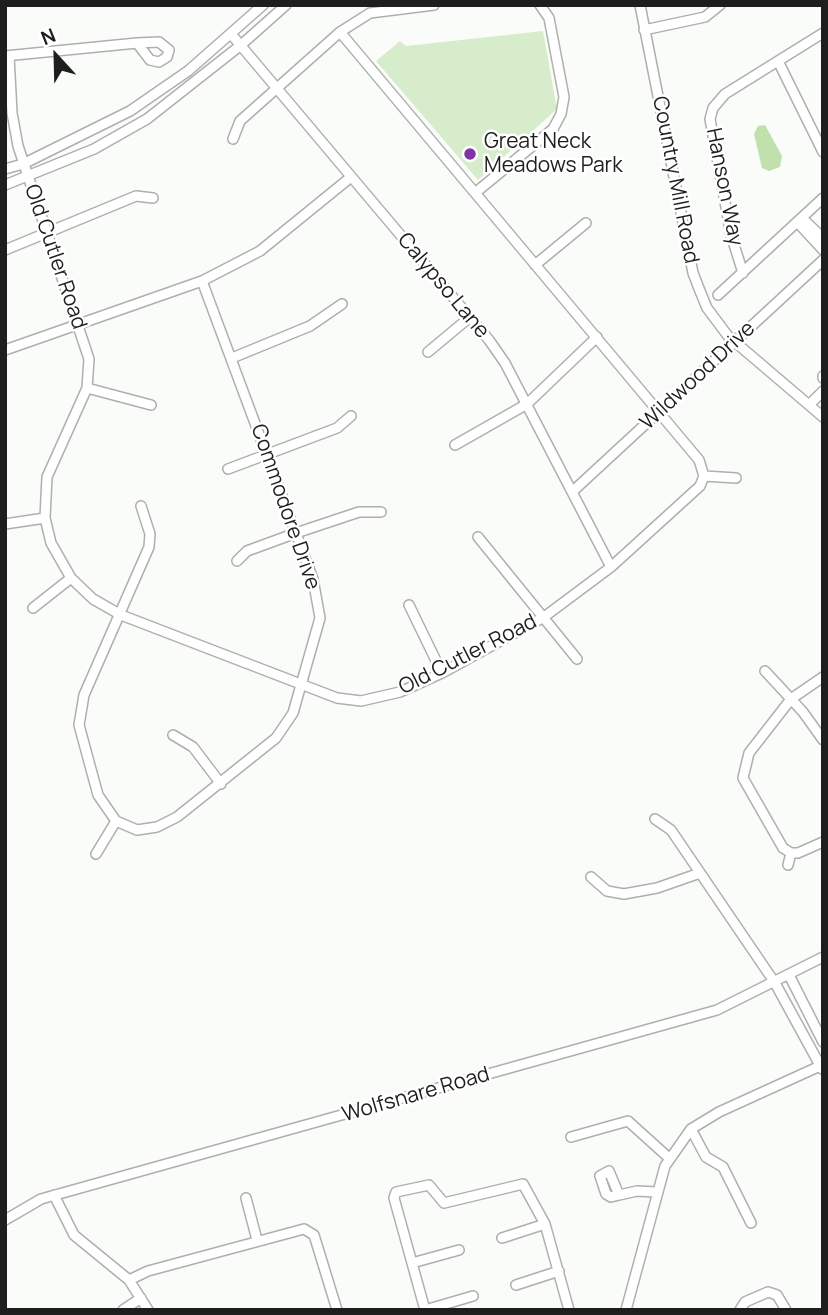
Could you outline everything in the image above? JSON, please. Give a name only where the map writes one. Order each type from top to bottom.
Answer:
[{"type":"street","points":[[5,169],[23,164],[130,111],[188,71],[263,5]]},
{"type":"street","points":[[5,185],[28,178],[94,149],[147,119],[241,46],[286,5]]},
{"type":"street","points":[[233,139],[240,121],[340,32],[370,13],[434,5]]},
{"type":"street","points":[[475,193],[552,129],[561,114],[564,97],[548,18],[540,5]]},
{"type":"street","name":"Country Mill Road","points":[[640,5],[693,273],[707,307],[736,342],[823,417]]},
{"type":"street","points":[[645,30],[705,17],[720,5]]},
{"type":"street","points":[[340,32],[699,460],[704,476],[736,478]]},
{"type":"street","name":"Hanson Way","points":[[743,273],[731,235],[710,119],[713,108],[725,94],[823,33]]},
{"type":"street","name":"Calypso Lane","points":[[231,34],[501,356],[611,567]]},
{"type":"street","points":[[7,56],[137,43]]},
{"type":"street","name":"Old Cutler Road","points":[[7,56],[9,114],[23,164],[89,359],[87,388],[47,477],[45,518],[51,543],[71,578],[93,599],[121,615],[337,698],[361,701],[400,692],[442,673],[544,617],[611,567],[700,486],[704,476]]},
{"type":"street","points":[[778,61],[823,152]]},
{"type":"street","points":[[5,350],[202,281],[260,251],[351,177]]},
{"type":"street","points":[[5,250],[141,195],[153,198]]},
{"type":"street","points":[[718,295],[823,198]]},
{"type":"street","points":[[801,221],[823,238]]},
{"type":"street","points":[[801,221],[823,250]]},
{"type":"street","points":[[535,265],[586,223]]},
{"type":"street","name":"Wildwood Drive","points":[[572,492],[823,260]]},
{"type":"street","name":"Commodore Drive","points":[[116,821],[137,830],[157,827],[177,817],[276,738],[293,713],[320,618],[313,579],[202,281]]},
{"type":"street","points":[[232,358],[310,326],[342,304]]},
{"type":"street","points":[[428,352],[470,317]]},
{"type":"street","points":[[455,445],[527,404],[597,337]]},
{"type":"street","points":[[87,388],[150,405]]},
{"type":"street","points":[[809,405],[823,391]]},
{"type":"street","points":[[228,469],[337,428],[351,416]]},
{"type":"street","points":[[96,854],[116,821],[97,795],[79,725],[84,695],[149,547],[150,534],[141,506]]},
{"type":"street","points":[[237,561],[247,551],[296,533],[359,512],[381,512]]},
{"type":"street","points":[[5,524],[45,518]]},
{"type":"street","points":[[478,537],[577,659]]},
{"type":"street","points":[[33,608],[71,578]]},
{"type":"street","points":[[410,606],[442,673]]},
{"type":"street","points":[[765,671],[823,740]]},
{"type":"street","points":[[823,677],[791,699],[749,753],[743,778],[783,848],[791,853],[806,852],[823,842]]},
{"type":"street","points":[[173,735],[193,747],[221,784]]},
{"type":"street","points":[[626,1310],[656,1192],[669,1158],[691,1129],[719,1112],[821,1062],[775,983],[671,830],[655,820]]},
{"type":"street","points":[[788,865],[791,853]]},
{"type":"street","points":[[592,877],[607,891],[634,894],[700,873]]},
{"type":"street","name":"Wolfsnare Road","points":[[5,1220],[28,1205],[54,1195],[717,1010],[823,957]]},
{"type":"street","points":[[789,975],[823,1041]]},
{"type":"street","points":[[571,1137],[628,1121],[669,1158]]},
{"type":"street","points":[[691,1129],[706,1157],[723,1167],[751,1223]]},
{"type":"street","points":[[472,1297],[425,1310],[394,1198],[398,1191],[429,1185],[444,1203],[523,1184],[545,1224],[569,1310]]},
{"type":"street","points":[[620,1195],[637,1191],[656,1192]]},
{"type":"street","points":[[54,1195],[74,1235],[129,1280],[148,1310]]},
{"type":"street","points":[[246,1198],[257,1240]]},
{"type":"street","points":[[502,1238],[545,1224]]},
{"type":"street","points":[[129,1280],[148,1271],[304,1229],[310,1231],[334,1309]]},
{"type":"street","points":[[412,1263],[460,1250]]},
{"type":"street","points":[[516,1284],[559,1271]]},
{"type":"street","points":[[740,1310],[745,1302],[768,1292],[777,1295],[786,1310]]},
{"type":"street","points":[[123,1310],[141,1298]]},
{"type":"shaded area","points":[[543,31],[557,109],[478,180],[376,61],[400,41],[406,46]]},
{"type":"shaded area","points":[[765,125],[782,156],[780,167],[769,171],[762,168],[754,134],[758,126]]},
{"type":"place","name":"Great Neck Meadows Park","points":[[470,154]]}]
